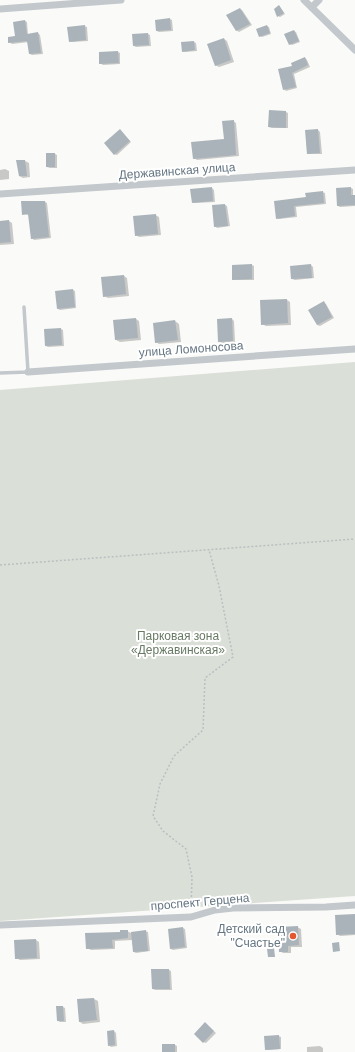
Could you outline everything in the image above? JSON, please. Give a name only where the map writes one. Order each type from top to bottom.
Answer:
[{"type":"street","points":[[0,9],[121,0]]},
{"type":"street","points":[[304,0],[355,50]]},
{"type":"street","points":[[312,8],[319,0]]},
{"type":"street","name":"Державинская улица","points":[[0,194],[355,170]]},
{"type":"street","name":"улица Ломоносова","points":[[28,372],[355,349]]},
{"type":"street","name":"проспект Герцена","points":[[0,925],[191,917],[215,910],[233,908],[355,906]]},
{"type":"lane","points":[[0,373],[28,372],[24,307]]},
{"type":"path","points":[[0,565],[355,539]]},
{"type":"path","points":[[191,917],[192,877],[186,849],[163,831],[153,816],[160,784],[174,756],[203,730],[206,678],[233,657],[219,586],[210,550]]},
{"type":"green space","name":"Парковая зона «Державинская»","points":[[355,362],[355,896],[0,921],[0,390]]},
{"type":"building","points":[[279,5],[284,13],[277,17],[274,9]]},
{"type":"building","points":[[240,8],[250,24],[236,31],[226,15]]},
{"type":"building","points":[[170,18],[171,30],[156,31],[155,20]]},
{"type":"building","points":[[25,20],[27,34],[38,32],[41,53],[29,54],[27,41],[8,43],[8,37],[15,36],[13,22]]},
{"type":"building","points":[[85,25],[86,40],[69,42],[67,27]]},
{"type":"building","points":[[267,25],[270,33],[259,37],[256,29]]},
{"type":"building","points":[[294,30],[299,41],[289,45],[284,34]]},
{"type":"building","points":[[148,33],[149,45],[133,46],[132,34]]},
{"type":"building","points":[[224,38],[231,60],[215,66],[207,44]]},
{"type":"building","points":[[194,41],[195,50],[182,52],[181,42]]},
{"type":"building","points":[[118,51],[119,63],[99,64],[99,52]]},
{"type":"building","points":[[305,57],[308,65],[292,73],[296,87],[283,90],[278,69],[292,66],[291,63]]},
{"type":"building","points":[[269,110],[286,111],[286,128],[268,127]]},
{"type":"building","points":[[234,120],[236,155],[193,159],[191,142],[224,139],[222,121]]},
{"type":"building","points":[[120,129],[130,141],[114,155],[104,143]]},
{"type":"building","points":[[318,129],[320,153],[307,154],[305,130]]},
{"type":"building","points":[[46,153],[55,153],[55,167],[46,167]]},
{"type":"building","points":[[16,160],[25,160],[27,176],[19,176]]},
{"type":"building","points":[[212,187],[213,201],[192,203],[190,189]]},
{"type":"building","points":[[351,187],[351,195],[355,195],[355,205],[337,206],[336,188]]},
{"type":"building","points":[[323,191],[324,203],[294,206],[295,216],[276,219],[274,201],[306,197],[305,193]]},
{"type":"building","points":[[21,201],[45,201],[49,237],[31,239],[28,214],[22,215]]},
{"type":"building","points":[[225,204],[228,226],[214,227],[212,205]]},
{"type":"building","points":[[156,214],[158,234],[135,236],[133,216]]},
{"type":"building","points":[[9,220],[11,242],[0,243],[0,221]]},
{"type":"building","points":[[252,264],[252,279],[232,280],[232,265]]},
{"type":"building","points":[[311,264],[312,278],[291,279],[290,266]]},
{"type":"building","points":[[124,275],[126,294],[103,297],[101,277]]},
{"type":"building","points":[[73,289],[75,307],[57,309],[55,291]]},
{"type":"building","points":[[287,299],[288,323],[261,325],[260,300]]},
{"type":"building","points":[[324,301],[332,317],[317,325],[308,310]]},
{"type":"building","points":[[136,318],[138,338],[115,340],[113,320]]},
{"type":"building","points":[[232,318],[233,341],[218,342],[217,319]]},
{"type":"building","points":[[175,320],[178,340],[155,343],[153,323]]},
{"type":"building","points":[[61,328],[62,345],[45,346],[44,329]]},
{"type":"building","points":[[355,914],[355,934],[336,935],[335,915]]},
{"type":"building","points":[[298,926],[299,945],[288,946],[288,952],[279,952],[278,927]]},
{"type":"building","points":[[183,927],[185,947],[170,949],[168,929]]},
{"type":"building","points":[[120,930],[128,930],[128,938],[112,940],[113,948],[86,949],[85,933],[120,932]]},
{"type":"building","points":[[146,930],[148,951],[133,952],[131,932]]},
{"type":"building","points":[[36,939],[37,958],[15,959],[14,940]]},
{"type":"building","points":[[339,942],[340,951],[333,952],[332,943]]},
{"type":"building","points":[[274,948],[275,957],[268,957],[267,949]]},
{"type":"building","points":[[151,969],[169,969],[170,989],[152,989]]},
{"type":"building","points":[[94,998],[97,1020],[79,1022],[77,999]]},
{"type":"building","points":[[56,1006],[63,1006],[64,1021],[57,1021]]},
{"type":"building","points":[[205,1022],[214,1031],[203,1043],[194,1034]]},
{"type":"building","points":[[114,1030],[115,1045],[108,1046],[107,1031]]},
{"type":"building","points":[[279,1035],[280,1049],[265,1050],[264,1036]]},
{"type":"building","points":[[162,1044],[175,1044],[175,1052],[162,1052]]},
{"type":"place","name":"Детский сад \"Счастье\"","points":[[293,936]]}]
